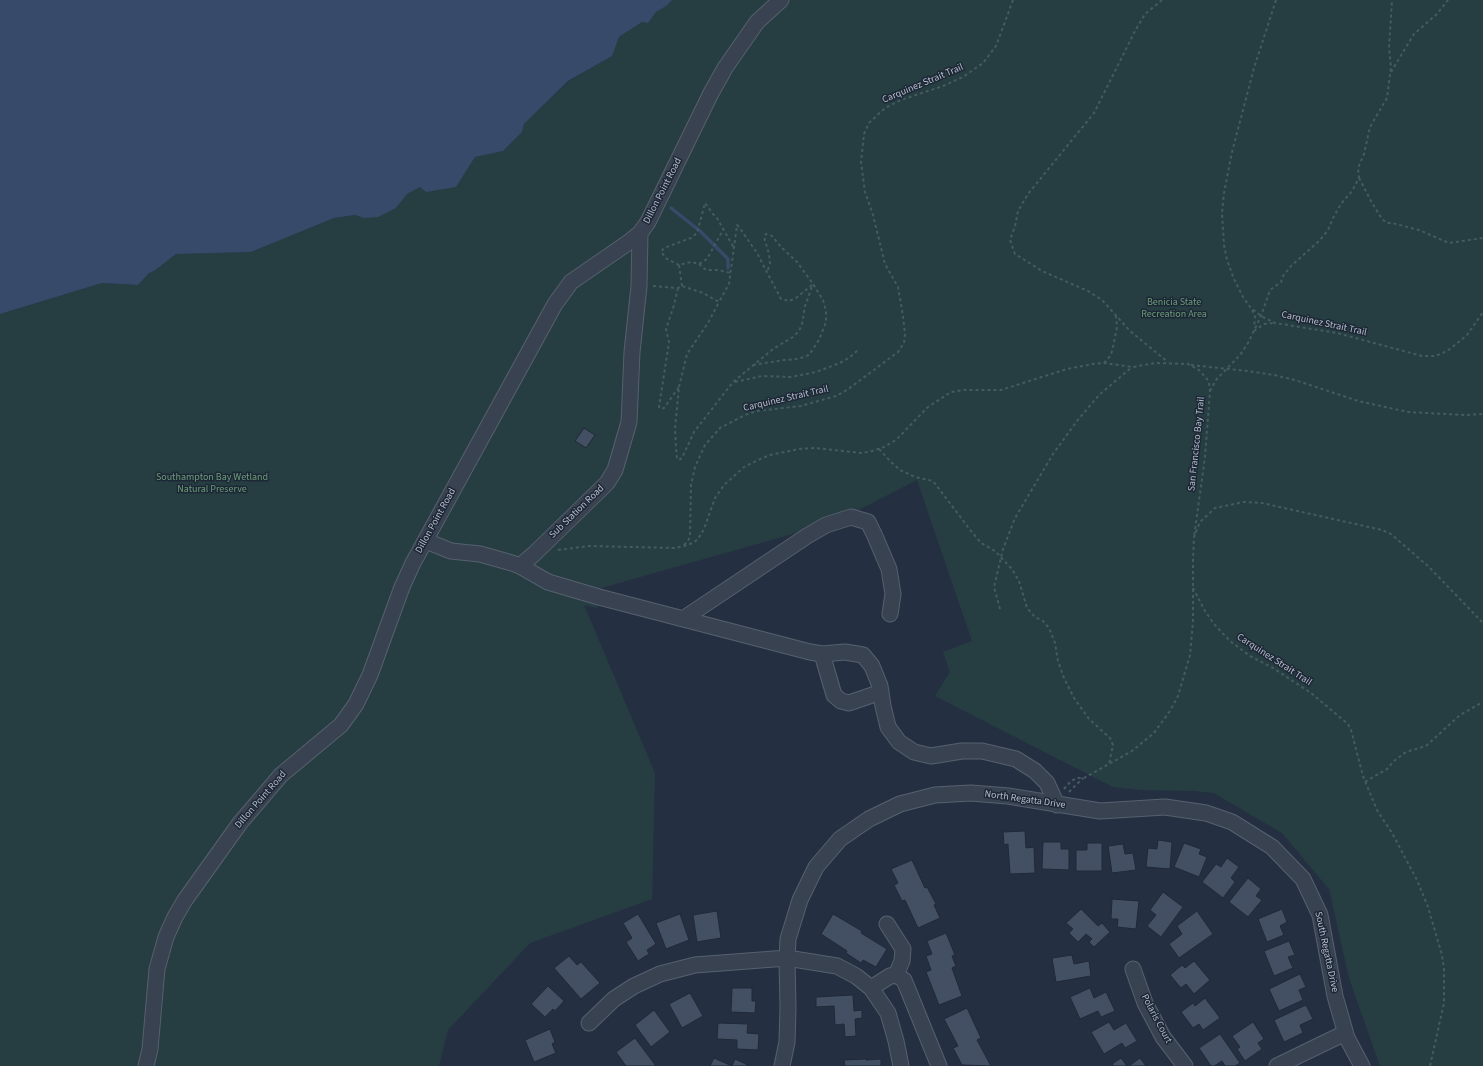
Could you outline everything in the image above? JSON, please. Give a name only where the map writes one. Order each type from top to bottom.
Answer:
[{"type":"street","name":"Dillon Point Road","points":[[146,1066],[150,1050],[157,969],[166,937],[174,917],[240,823],[281,776],[341,725],[356,704],[370,675],[402,587],[413,563],[426,542],[527,353],[555,304],[571,282],[640,233],[648,222],[711,93],[725,68],[740,44],[757,22],[781,0]]},
{"type":"street","name":"Sub Station Road","points":[[520,566],[607,482],[615,470],[629,422],[632,352],[639,286],[640,233]]},
{"type":"street","points":[[683,619],[807,536],[826,525],[851,517],[868,522],[889,569],[893,594],[890,614]]},
{"type":"street","points":[[426,542],[452,551],[480,554],[520,566],[548,582],[599,598],[810,652],[822,654],[845,652],[864,656],[872,666],[880,686],[888,726],[899,742],[914,752],[931,756],[962,751],[982,751],[1016,759],[1035,771],[1046,783],[1057,805]]},
{"type":"street","points":[[822,654],[834,695],[841,701],[849,703],[881,692]]},
{"type":"street","name":"North Regatta Drive","points":[[782,1066],[787,1042],[788,939],[800,900],[816,867],[840,839],[868,819],[900,804],[935,795],[971,793],[1008,796],[1100,811],[1139,808]]},
{"type":"street","name":"South Regatta Drive","points":[[1139,808],[1165,807],[1206,813],[1232,822],[1272,847],[1303,880],[1320,915],[1335,996],[1347,1038],[1362,1066]]},
{"type":"street","points":[[887,924],[903,950],[902,961],[896,976]]},
{"type":"street","points":[[589,1023],[614,999],[634,986],[660,974],[695,965],[787,958],[837,966],[856,976],[871,988],[888,1013],[901,1066]]},
{"type":"street","name":"Polaris Court","points":[[1133,969],[1145,1002],[1163,1037],[1185,1066]]},
{"type":"street","points":[[871,988],[890,976],[896,976],[904,980],[939,1066]]},
{"type":"street","points":[[1277,1066],[1346,1033]]},
{"type":"path","name":"Carquinez Strait Trail","points":[[684,546],[690,536],[691,485],[695,467],[705,445],[720,428],[745,415],[757,411],[801,406],[836,396],[847,390],[895,354],[904,343],[904,316],[898,287],[885,264],[873,215],[864,192],[861,162],[864,134],[869,123],[885,108],[901,100],[943,86],[963,77],[983,63],[996,46],[1013,0]]},
{"type":"path","points":[[1155,6],[1158,0]]},
{"type":"path","points":[[1162,0],[1146,14],[1135,31],[1094,112],[1028,194],[1018,211],[1016,226],[1010,240],[1015,254],[1042,271],[1088,291],[1102,300],[1130,332],[1169,363]]},
{"type":"path","name":"Carquinez Strait Trail","points":[[1276,0],[1254,68],[1234,144],[1224,193],[1222,213],[1224,245],[1227,260],[1234,279],[1250,307],[1261,316],[1275,323],[1355,337],[1422,356],[1435,356],[1450,349],[1474,326],[1483,312]]},
{"type":"path","points":[[1210,391],[1216,380],[1240,355],[1261,316],[1270,290],[1281,282],[1283,276],[1291,266],[1320,240],[1328,230],[1341,204],[1352,191],[1358,178],[1358,168],[1364,154],[1370,127],[1387,98],[1390,74],[1389,48],[1392,0]]},
{"type":"path","points":[[1390,74],[1414,34],[1437,14],[1448,0]]},
{"type":"path","points":[[1358,178],[1382,219],[1387,223],[1419,230],[1449,243],[1483,238]]},
{"type":"path","points":[[731,273],[719,270],[706,270],[700,264],[691,262],[679,265],[667,259],[661,252],[662,249],[691,238],[697,233],[705,203],[717,218],[734,249]]},
{"type":"path","points":[[737,226],[757,253],[781,299],[789,301],[796,298],[813,284],[805,306],[802,324],[799,331],[793,337],[773,349],[733,382],[694,432],[682,458],[679,460],[677,458],[675,429],[679,387],[687,354],[708,323],[729,284],[737,226]]},
{"type":"path","points":[[700,264],[707,259],[715,242],[723,230]]},
{"type":"path","points":[[752,366],[798,359],[809,355],[815,348],[822,334],[826,317],[823,300],[813,284],[797,262],[772,236],[766,234],[764,237],[770,264],[767,272]]},
{"type":"path","points":[[679,265],[682,286]]},
{"type":"path","points":[[639,286],[678,288],[682,286],[703,293],[719,302]]},
{"type":"path","points":[[678,288],[666,329],[669,342],[659,407],[661,409],[664,408],[679,387]]},
{"type":"path","points":[[1250,307],[1255,317],[1253,332]]},
{"type":"path","points":[[1104,363],[1111,355],[1113,347],[1117,322],[1115,314]]},
{"type":"path","points":[[1253,332],[1264,324],[1275,323]]},
{"type":"path","points":[[733,382],[762,376],[791,377],[816,372],[840,363],[858,350]]},
{"type":"path","points":[[534,554],[589,546],[666,548],[684,546],[698,539],[704,528],[715,498],[724,485],[744,467],[758,460],[770,455],[799,449],[815,448],[862,452],[879,449],[896,440],[928,407],[951,392],[964,390],[1001,390],[1067,369],[1093,364],[1104,363],[1133,366],[1169,363],[1254,372],[1295,380],[1358,401],[1408,412],[1465,415],[1483,414]]},
{"type":"path","name":"San Francisco Bay Trail","points":[[1188,364],[1199,370],[1204,375],[1209,383],[1210,391],[1205,457],[1194,537]]},
{"type":"path","points":[[1000,609],[994,586],[1001,556],[1015,518],[1053,454],[1077,421],[1099,395],[1133,366]]},
{"type":"path","points":[[879,449],[900,470],[915,477],[933,480],[970,531],[982,543],[1001,556],[1012,569],[1019,581],[1027,608],[1035,617],[1043,621],[1049,628],[1055,643],[1058,661],[1064,678],[1074,698],[1089,719],[1110,738],[1113,745],[1109,764]]},
{"type":"path","points":[[1057,805],[1064,789],[1071,781],[1077,778],[1084,778],[1132,751],[1154,733],[1164,722],[1178,696],[1190,655],[1193,622],[1192,587],[1194,537],[1200,522],[1215,508],[1244,502],[1276,505],[1324,518],[1382,530],[1391,534],[1429,567],[1483,623]]},
{"type":"path","name":"Carquinez Strait Trail","points":[[1192,587],[1214,624],[1230,641],[1250,656],[1291,679],[1311,693],[1348,724],[1351,730],[1365,782],[1377,810],[1392,833],[1417,880],[1428,907],[1442,955],[1444,969],[1444,1003],[1430,1066]]},
{"type":"path","points":[[1365,782],[1387,769],[1394,761],[1406,752],[1426,746],[1460,715],[1483,702]]},
{"type":"green space","name":"Benicia State Recreation Area","points":[[669,0],[1483,0],[1483,1066],[1380,1066],[1349,978],[1329,889],[1282,833],[1214,793],[1140,790],[1113,787],[935,696],[950,672],[943,652],[972,641],[917,480],[835,522],[601,588],[597,608],[584,605],[655,773],[652,899],[530,943],[448,1030],[439,1066],[0,1066],[0,314],[102,283],[138,285],[149,273],[154,271],[176,254],[251,252],[334,218],[355,215],[364,218],[396,208],[407,194],[420,187],[456,187],[475,157],[503,151],[522,132],[524,124],[569,81],[612,56],[619,37],[642,22],[648,23],[656,12],[666,6]]},
{"type":"water","points":[[0,0],[672,0],[656,12],[648,23],[642,22],[619,37],[612,56],[568,81],[524,124],[522,132],[503,151],[475,157],[456,187],[426,192],[420,187],[407,194],[396,208],[378,217],[364,218],[355,215],[334,218],[251,252],[176,254],[154,271],[149,273],[138,285],[102,283],[0,314]]},
{"type":"building","points":[[584,428],[595,435],[586,448],[575,441]]},
{"type":"building","points":[[1025,831],[1026,848],[1034,847],[1035,873],[1010,874],[1008,844],[1004,845],[1003,832]]},
{"type":"building","points":[[1158,840],[1172,842],[1170,869],[1146,867],[1148,848],[1157,849]]},
{"type":"building","points":[[1043,842],[1061,842],[1061,849],[1069,849],[1069,870],[1042,869]]},
{"type":"building","points":[[1087,843],[1102,843],[1102,871],[1076,871],[1076,850],[1087,850]]},
{"type":"building","points":[[1184,843],[1201,849],[1199,854],[1207,857],[1199,877],[1174,867]]},
{"type":"building","points":[[1123,844],[1125,854],[1133,853],[1136,870],[1112,873],[1108,846]]},
{"type":"building","points":[[1227,858],[1239,867],[1231,878],[1235,882],[1223,898],[1202,882],[1216,864],[1221,867]]},
{"type":"building","points":[[912,860],[925,888],[927,887],[936,904],[934,905],[940,918],[918,928],[905,900],[902,901],[894,885],[898,883],[891,869]]},
{"type":"building","points":[[1248,878],[1261,889],[1256,896],[1262,900],[1248,917],[1229,902]]},
{"type":"building","points":[[1163,892],[1183,907],[1161,937],[1147,926],[1156,915],[1150,910]]},
{"type":"building","points":[[1112,899],[1139,901],[1136,929],[1117,927],[1118,919],[1111,919]]},
{"type":"building","points":[[1081,909],[1098,926],[1102,923],[1110,932],[1094,947],[1089,942],[1092,939],[1086,934],[1078,942],[1069,933],[1073,929],[1066,923]]},
{"type":"building","points":[[1282,909],[1287,922],[1280,926],[1284,935],[1267,942],[1258,919]]},
{"type":"building","points":[[717,911],[721,938],[697,942],[693,915]]},
{"type":"building","points":[[1197,911],[1213,934],[1179,958],[1169,944],[1182,934],[1177,926]]},
{"type":"building","points":[[638,914],[656,944],[647,950],[649,954],[638,961],[626,942],[632,938],[623,923]]},
{"type":"building","points":[[680,914],[689,940],[666,949],[656,923]]},
{"type":"building","points":[[833,914],[862,931],[861,933],[887,949],[876,967],[863,960],[861,963],[846,953],[847,951],[821,934]]},
{"type":"building","points":[[946,933],[955,955],[952,956],[956,966],[952,968],[962,996],[939,1005],[926,972],[931,970],[926,956],[932,954],[927,941]]},
{"type":"building","points":[[1289,941],[1295,955],[1288,957],[1293,968],[1274,976],[1264,951]]},
{"type":"building","points":[[1072,955],[1074,964],[1089,961],[1091,976],[1056,982],[1052,958]]},
{"type":"building","points":[[569,956],[577,965],[581,962],[600,983],[581,999],[554,968]]},
{"type":"building","points":[[1194,961],[1210,980],[1194,994],[1186,984],[1181,988],[1170,975],[1182,965],[1185,968]]},
{"type":"building","points":[[1300,974],[1306,987],[1299,990],[1303,1000],[1279,1011],[1269,989]]},
{"type":"building","points":[[548,986],[564,1001],[555,1011],[553,1009],[545,1017],[531,1004]]},
{"type":"building","points":[[732,988],[752,988],[752,1001],[756,1001],[755,1013],[731,1012]]},
{"type":"building","points":[[1090,988],[1094,998],[1106,992],[1115,1011],[1101,1017],[1098,1011],[1080,1019],[1070,997]]},
{"type":"building","points":[[690,993],[703,1016],[682,1028],[669,1004]]},
{"type":"building","points":[[853,995],[854,1011],[862,1010],[862,1018],[855,1019],[856,1036],[845,1037],[844,1024],[835,1025],[834,1006],[816,1007],[816,997]]},
{"type":"building","points":[[1205,998],[1220,1018],[1203,1030],[1199,1024],[1193,1028],[1181,1012],[1193,1003],[1195,1006]]},
{"type":"building","points":[[1306,1005],[1313,1019],[1300,1025],[1303,1033],[1284,1042],[1274,1020]]},
{"type":"building","points":[[967,1008],[981,1038],[977,1040],[991,1066],[962,1065],[953,1048],[958,1046],[944,1019]]},
{"type":"building","points":[[654,1010],[670,1032],[651,1047],[635,1025]]},
{"type":"building","points":[[1109,1022],[1114,1030],[1126,1023],[1137,1041],[1125,1048],[1122,1043],[1104,1054],[1091,1032]]},
{"type":"building","points":[[1253,1022],[1264,1039],[1258,1043],[1262,1049],[1245,1061],[1237,1049],[1240,1047],[1232,1036]]},
{"type":"building","points":[[718,1023],[748,1024],[747,1033],[759,1034],[758,1050],[737,1049],[737,1040],[717,1039]]},
{"type":"building","points":[[550,1029],[555,1042],[552,1044],[556,1053],[534,1062],[525,1040]]},
{"type":"building","points":[[1220,1034],[1240,1063],[1235,1066],[1225,1066],[1222,1061],[1214,1066],[1211,1066],[1199,1048]]},
{"type":"building","points":[[635,1038],[656,1066],[626,1066],[616,1052]]},
{"type":"building","points":[[714,1058],[732,1066],[710,1066]]},
{"type":"building","points":[[1121,1058],[1127,1066],[1114,1066],[1112,1064]]},
{"type":"building","points":[[1140,1058],[1146,1066],[1129,1066]]},
{"type":"building","points":[[735,1059],[750,1066],[732,1066]]},
{"type":"building","points":[[881,1059],[881,1066],[845,1066],[844,1060]]},
{"type":"waterway","points":[[671,208],[700,231],[728,259],[728,268]]},
{"type":"park label","name":"Southampton Bay Wetland Natural Preserve","points":[[212,484]]}]
